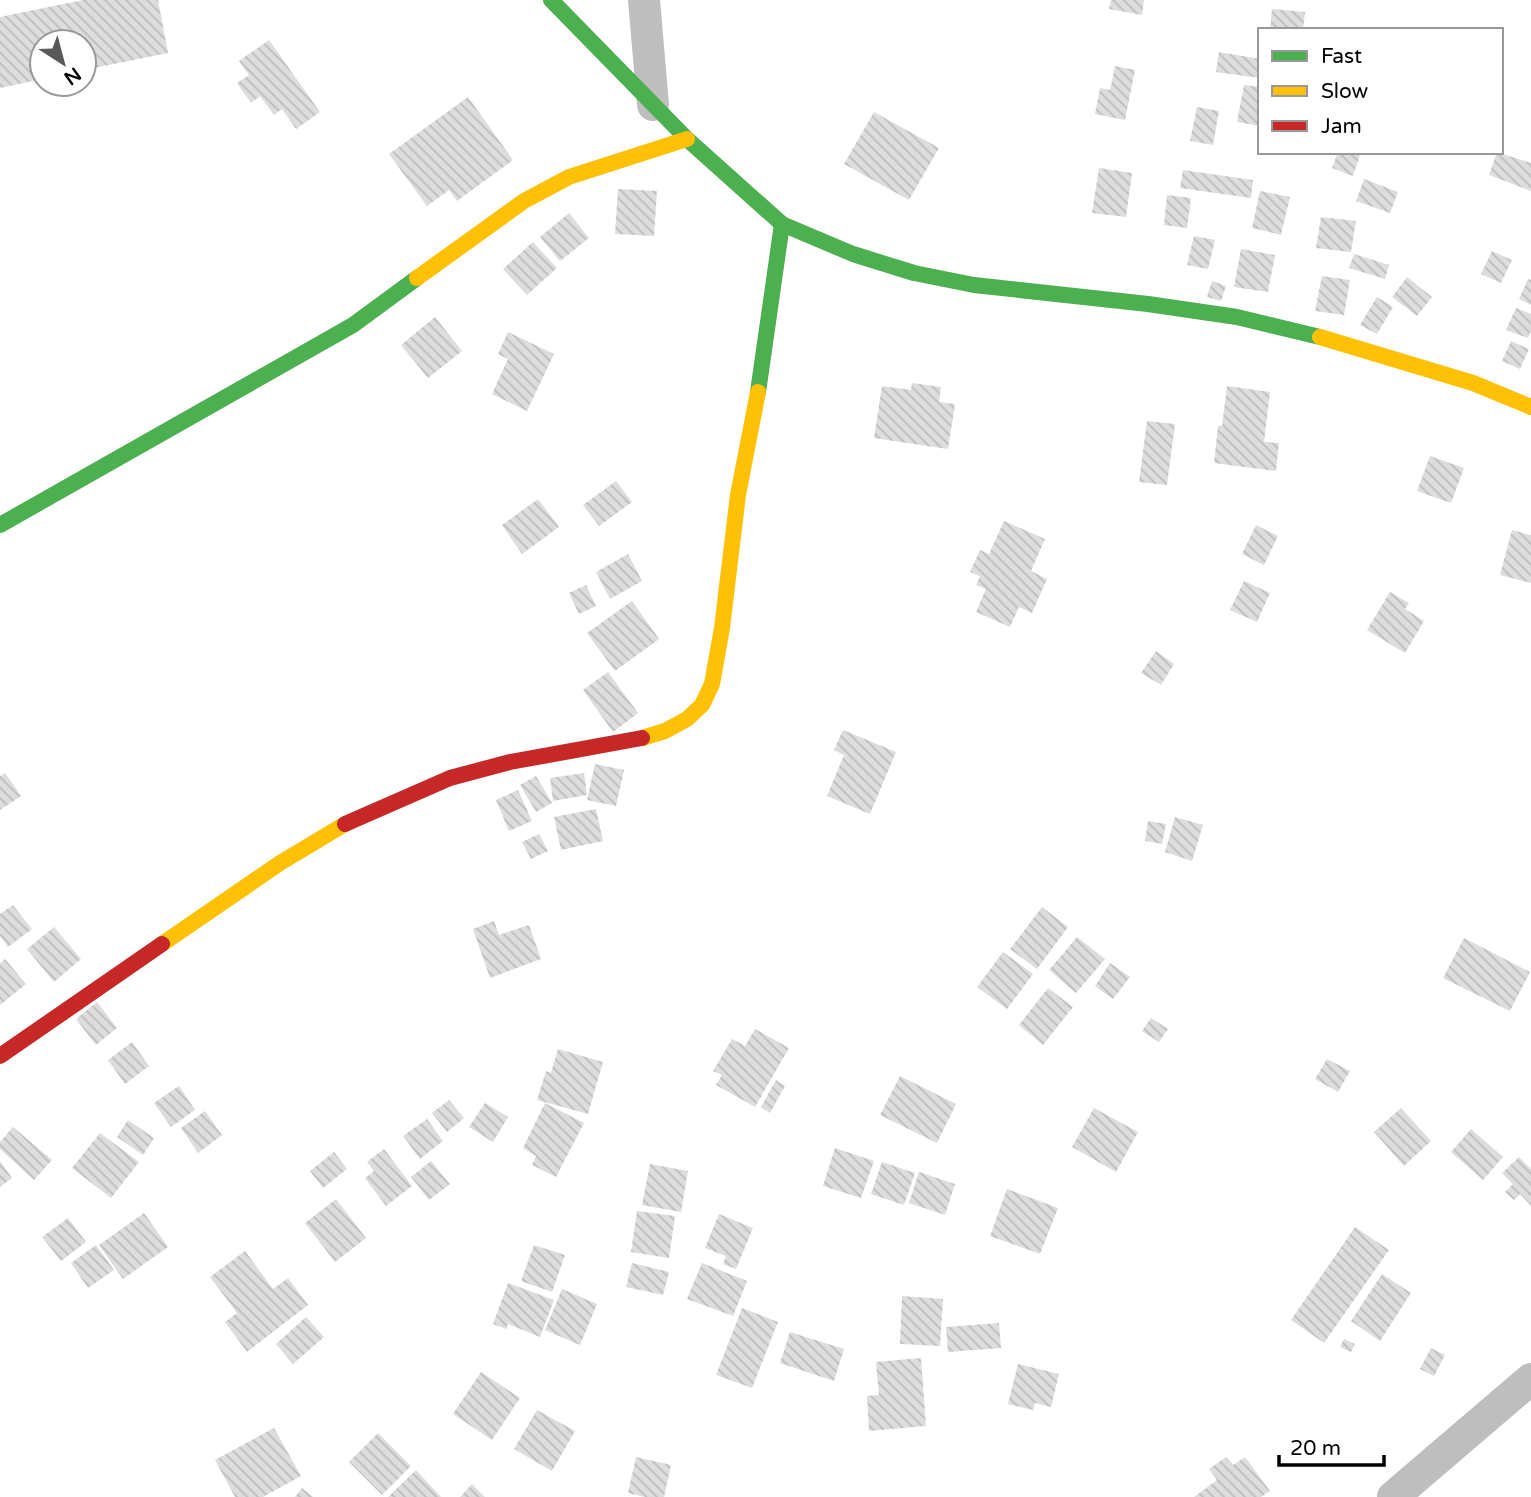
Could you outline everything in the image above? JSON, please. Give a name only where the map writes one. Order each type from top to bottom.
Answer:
[{"type":"street","points":[[551,0],[687,139],[782,224],[853,254],[914,273],[974,285],[1148,304],[1237,317],[1346,343],[1473,383],[1531,407]]},
{"type":"street","points":[[644,0],[653,105]]},
{"type":"street","points":[[0,525],[353,325],[524,201],[569,177],[687,139]]},
{"type":"street","points":[[0,1056],[280,863],[341,826],[450,778],[510,762],[635,740],[665,731],[687,719],[702,705],[712,684],[722,628],[738,495],[766,349],[782,224]]},
{"type":"street","points":[[1393,1497],[1531,1380]]},
{"type":"building","points":[[83,0],[158,0],[168,53],[98,67],[98,28],[28,28],[28,82],[0,88],[0,17]]},
{"type":"building","points":[[1111,0],[1144,0],[1142,15],[1109,9]]},
{"type":"building","points":[[1272,9],[1305,12],[1303,28],[1270,28]]},
{"type":"building","points":[[269,40],[320,112],[296,129],[282,109],[274,115],[260,96],[251,103],[237,83],[249,75],[239,61]]},
{"type":"building","points":[[1219,52],[1258,59],[1258,78],[1216,72]]},
{"type":"building","points":[[1115,66],[1135,70],[1125,120],[1095,114],[1100,88],[1110,90]]},
{"type":"building","points":[[1244,85],[1258,87],[1258,126],[1237,122]]},
{"type":"building","points":[[468,97],[513,160],[457,201],[449,190],[427,206],[389,154]]},
{"type":"building","points":[[1197,107],[1219,111],[1213,145],[1190,141]]},
{"type":"building","points":[[874,112],[939,148],[909,200],[844,164]]},
{"type":"building","points":[[1337,154],[1360,154],[1353,176],[1332,168]]},
{"type":"building","points":[[1496,154],[1531,163],[1531,191],[1489,175]]},
{"type":"building","points":[[1099,168],[1132,173],[1126,217],[1092,213]]},
{"type":"building","points":[[1183,170],[1253,180],[1251,198],[1180,188]]},
{"type":"building","points":[[1364,179],[1398,192],[1390,213],[1356,201]]},
{"type":"building","points":[[618,189],[657,191],[654,236],[615,234]]},
{"type":"building","points":[[1260,191],[1290,197],[1281,235],[1252,228]]},
{"type":"building","points":[[1167,195],[1191,198],[1187,228],[1164,225]]},
{"type":"building","points":[[569,213],[589,238],[560,261],[540,237]]},
{"type":"building","points":[[1321,217],[1356,221],[1351,252],[1316,248]]},
{"type":"building","points":[[1194,236],[1215,240],[1208,269],[1187,265]]},
{"type":"building","points":[[533,242],[557,268],[527,295],[503,269]]},
{"type":"building","points":[[1241,249],[1275,255],[1268,292],[1234,287]]},
{"type":"building","points":[[1492,251],[1512,260],[1501,283],[1481,274]]},
{"type":"building","points":[[1354,254],[1389,265],[1385,279],[1349,268]]},
{"type":"building","points":[[1322,276],[1350,280],[1344,315],[1315,311]]},
{"type":"building","points":[[1407,277],[1432,297],[1417,316],[1392,297]]},
{"type":"building","points":[[1528,279],[1531,280],[1531,305],[1519,299]]},
{"type":"building","points":[[1212,281],[1226,286],[1221,301],[1207,297]]},
{"type":"building","points":[[1377,297],[1393,307],[1377,334],[1360,325]]},
{"type":"building","points":[[1516,308],[1531,314],[1531,331],[1528,338],[1506,330]]},
{"type":"building","points":[[435,317],[462,351],[428,378],[401,345]]},
{"type":"building","points":[[508,332],[554,354],[527,411],[492,394],[508,359],[498,354]]},
{"type":"building","points":[[1511,341],[1529,349],[1520,369],[1502,361]]},
{"type":"building","points":[[912,383],[941,387],[939,402],[955,404],[948,449],[874,438],[882,386],[911,390]]},
{"type":"building","points":[[1227,386],[1270,392],[1264,442],[1279,443],[1276,471],[1214,463],[1218,426],[1222,426]]},
{"type":"building","points":[[1147,421],[1175,424],[1167,485],[1139,482]]},
{"type":"building","points":[[1430,456],[1464,468],[1451,503],[1417,491]]},
{"type":"building","points":[[616,481],[632,502],[599,526],[583,505]]},
{"type":"building","points":[[538,499],[559,527],[522,554],[502,525]]},
{"type":"building","points":[[1004,521],[1045,539],[1031,571],[1047,579],[1032,613],[1019,607],[1010,627],[976,612],[986,589],[976,585],[980,576],[970,572],[980,550],[989,554]]},
{"type":"building","points":[[1256,525],[1278,536],[1264,565],[1242,554]]},
{"type":"building","points":[[1512,530],[1531,535],[1531,583],[1500,575]]},
{"type":"building","points":[[628,554],[642,581],[610,599],[596,572]]},
{"type":"building","points":[[1244,581],[1270,593],[1257,622],[1230,610]]},
{"type":"building","points":[[586,585],[596,606],[579,614],[569,593]]},
{"type":"building","points":[[1390,592],[1409,603],[1405,609],[1424,621],[1405,653],[1367,630]]},
{"type":"building","points":[[632,601],[659,639],[615,671],[587,633]]},
{"type":"building","points":[[1156,651],[1174,664],[1161,685],[1141,673]]},
{"type":"building","points":[[608,672],[638,713],[613,732],[583,690]]},
{"type":"building","points":[[843,730],[896,752],[870,814],[827,796],[844,755],[834,750]]},
{"type":"building","points":[[595,764],[624,770],[616,806],[587,800]]},
{"type":"building","points":[[5,773],[21,796],[0,810],[0,776]]},
{"type":"building","points":[[584,773],[587,795],[553,801],[550,778]]},
{"type":"building","points":[[536,776],[552,803],[536,812],[520,785]]},
{"type":"building","points":[[518,790],[532,821],[509,831],[496,800]]},
{"type":"building","points":[[596,809],[603,841],[561,850],[554,817]]},
{"type":"building","points":[[1175,817],[1203,825],[1192,861],[1165,852]]},
{"type":"building","points":[[1148,821],[1166,824],[1162,844],[1145,841]]},
{"type":"building","points":[[539,834],[548,851],[531,859],[522,842]]},
{"type":"building","points":[[13,905],[32,929],[8,947],[0,936],[0,914]]},
{"type":"building","points":[[1042,907],[1068,927],[1037,969],[1010,949]]},
{"type":"building","points":[[494,921],[499,935],[529,925],[541,959],[490,978],[473,929]]},
{"type":"building","points":[[54,927],[81,959],[54,982],[27,949]]},
{"type":"building","points":[[1077,937],[1105,959],[1076,993],[1049,970]]},
{"type":"building","points":[[1464,938],[1530,972],[1510,1011],[1443,978]]},
{"type":"building","points":[[1003,952],[1033,974],[1007,1009],[977,987]]},
{"type":"building","points":[[5,959],[26,984],[0,1005],[0,963]]},
{"type":"building","points":[[1110,963],[1130,977],[1113,999],[1095,986]]},
{"type":"building","points":[[1048,988],[1073,1007],[1043,1045],[1019,1025]]},
{"type":"building","points":[[97,1002],[117,1028],[96,1045],[76,1019]]},
{"type":"building","points":[[1151,1018],[1168,1029],[1159,1042],[1142,1031]]},
{"type":"building","points":[[755,1029],[789,1048],[755,1107],[716,1085],[722,1075],[713,1071],[732,1039],[745,1046]]},
{"type":"building","points":[[132,1042],[149,1066],[125,1084],[108,1060]]},
{"type":"building","points":[[558,1049],[603,1062],[588,1114],[537,1100],[546,1071],[551,1073]]},
{"type":"building","points":[[1327,1059],[1350,1071],[1338,1092],[1315,1079]]},
{"type":"building","points":[[900,1076],[956,1104],[937,1143],[880,1115]]},
{"type":"building","points":[[776,1080],[785,1086],[770,1113],[761,1107]]},
{"type":"building","points":[[179,1086],[195,1110],[171,1127],[154,1103]]},
{"type":"building","points":[[449,1100],[464,1118],[447,1132],[432,1113]]},
{"type":"building","points":[[485,1103],[508,1117],[493,1142],[469,1127]]},
{"type":"building","points":[[545,1103],[584,1123],[556,1177],[532,1165],[536,1156],[523,1148]]},
{"type":"building","points":[[1094,1108],[1138,1132],[1116,1172],[1072,1147]]},
{"type":"building","points":[[1401,1108],[1431,1141],[1404,1166],[1374,1132]]},
{"type":"building","points":[[205,1111],[222,1135],[198,1153],[181,1128]]},
{"type":"building","points":[[427,1119],[443,1141],[420,1159],[403,1136]]},
{"type":"building","points":[[128,1120],[154,1138],[143,1155],[117,1137]]},
{"type":"building","points":[[13,1127],[52,1160],[34,1180],[0,1149],[0,1142]]},
{"type":"building","points":[[1471,1129],[1503,1157],[1483,1180],[1451,1152]]},
{"type":"building","points":[[100,1133],[139,1162],[111,1198],[72,1168]]},
{"type":"building","points":[[835,1148],[874,1161],[861,1198],[823,1186]]},
{"type":"building","points":[[384,1149],[412,1186],[386,1206],[365,1178],[374,1171],[367,1162]]},
{"type":"building","points":[[334,1152],[347,1169],[323,1188],[310,1171]]},
{"type":"building","points":[[1519,1157],[1531,1169],[1531,1206],[1520,1194],[1514,1200],[1505,1192],[1513,1184],[1502,1173]]},
{"type":"building","points":[[0,1161],[12,1178],[0,1187]]},
{"type":"building","points":[[431,1161],[450,1184],[429,1200],[411,1177]]},
{"type":"building","points":[[882,1162],[915,1173],[904,1205],[871,1194]]},
{"type":"building","points":[[650,1164],[688,1171],[681,1212],[642,1205]]},
{"type":"building","points":[[919,1172],[955,1184],[945,1215],[909,1203]]},
{"type":"building","points":[[1007,1189],[1058,1208],[1040,1254],[990,1236]]},
{"type":"building","points":[[336,1199],[366,1238],[335,1262],[305,1223]]},
{"type":"building","points":[[637,1211],[675,1216],[669,1258],[631,1252]]},
{"type":"building","points":[[144,1213],[168,1247],[123,1279],[99,1245]]},
{"type":"building","points":[[719,1214],[753,1228],[736,1269],[723,1264],[726,1256],[705,1248]]},
{"type":"building","points":[[68,1218],[86,1242],[61,1261],[42,1237]]},
{"type":"building","points":[[1355,1227],[1389,1250],[1324,1343],[1291,1320]]},
{"type":"building","points":[[96,1245],[114,1270],[88,1288],[71,1263]]},
{"type":"building","points":[[534,1245],[565,1255],[552,1292],[521,1281]]},
{"type":"building","points":[[245,1251],[273,1289],[288,1278],[308,1305],[247,1352],[225,1322],[237,1313],[210,1277]]},
{"type":"building","points":[[632,1263],[669,1272],[663,1295],[626,1287]]},
{"type":"building","points":[[702,1263],[747,1281],[733,1316],[687,1299]]},
{"type":"building","points":[[1382,1274],[1411,1293],[1380,1341],[1351,1321]]},
{"type":"building","points":[[508,1283],[554,1300],[540,1337],[508,1324],[506,1329],[493,1324]]},
{"type":"building","points":[[562,1289],[597,1304],[580,1345],[545,1330]]},
{"type":"building","points":[[902,1296],[943,1299],[940,1346],[900,1344]]},
{"type":"building","points":[[742,1308],[778,1322],[752,1388],[716,1375]]},
{"type":"building","points":[[306,1317],[324,1337],[293,1364],[276,1344]]},
{"type":"building","points":[[999,1323],[1001,1348],[948,1352],[946,1327]]},
{"type":"building","points":[[790,1332],[844,1349],[834,1381],[780,1363]]},
{"type":"building","points":[[1344,1339],[1355,1344],[1351,1352],[1340,1347]]},
{"type":"building","points":[[1431,1348],[1445,1355],[1434,1376],[1420,1369]]},
{"type":"building","points":[[921,1358],[926,1426],[869,1431],[867,1396],[879,1395],[876,1362]]},
{"type":"building","points":[[1018,1364],[1059,1374],[1051,1407],[1035,1403],[1033,1410],[1008,1404]]},
{"type":"building","points":[[481,1372],[520,1398],[492,1440],[453,1414]]},
{"type":"building","points":[[537,1410],[575,1431],[552,1471],[514,1449]]},
{"type":"building","points":[[274,1428],[301,1476],[263,1497],[235,1497],[215,1460]]},
{"type":"building","points":[[378,1433],[411,1466],[382,1495],[349,1462]]},
{"type":"building","points":[[636,1457],[671,1465],[664,1497],[628,1493]]},
{"type":"building","points":[[1226,1457],[1233,1465],[1245,1457],[1270,1491],[1261,1497],[1194,1497],[1217,1480],[1209,1469]]},
{"type":"building","points":[[416,1470],[441,1497],[388,1497]]},
{"type":"building","points":[[472,1484],[485,1497],[460,1497]]},
{"type":"building","points":[[302,1488],[313,1497],[295,1497]]},
{"type":"traffic: fast","points":[[551,0],[687,139],[782,224],[853,254],[914,273],[974,285],[1148,304],[1237,317],[1320,337]]},
{"type":"traffic: fast","points":[[758,392],[782,224]]},
{"type":"traffic: fast","points":[[0,525],[353,325],[417,278]]},
{"type":"traffic: slow","points":[[417,278],[524,201],[569,177],[687,139]]},
{"type":"traffic: slow","points":[[1320,337],[1473,383],[1531,407]]},
{"type":"traffic: slow","points":[[642,738],[665,731],[687,719],[702,705],[712,684],[722,628],[738,495],[758,392]]},
{"type":"traffic: slow","points":[[162,944],[280,863],[345,824]]},
{"type":"traffic: jam","points":[[345,824],[450,778],[510,762],[642,738]]},
{"type":"traffic: jam","points":[[0,1056],[162,944]]}]
